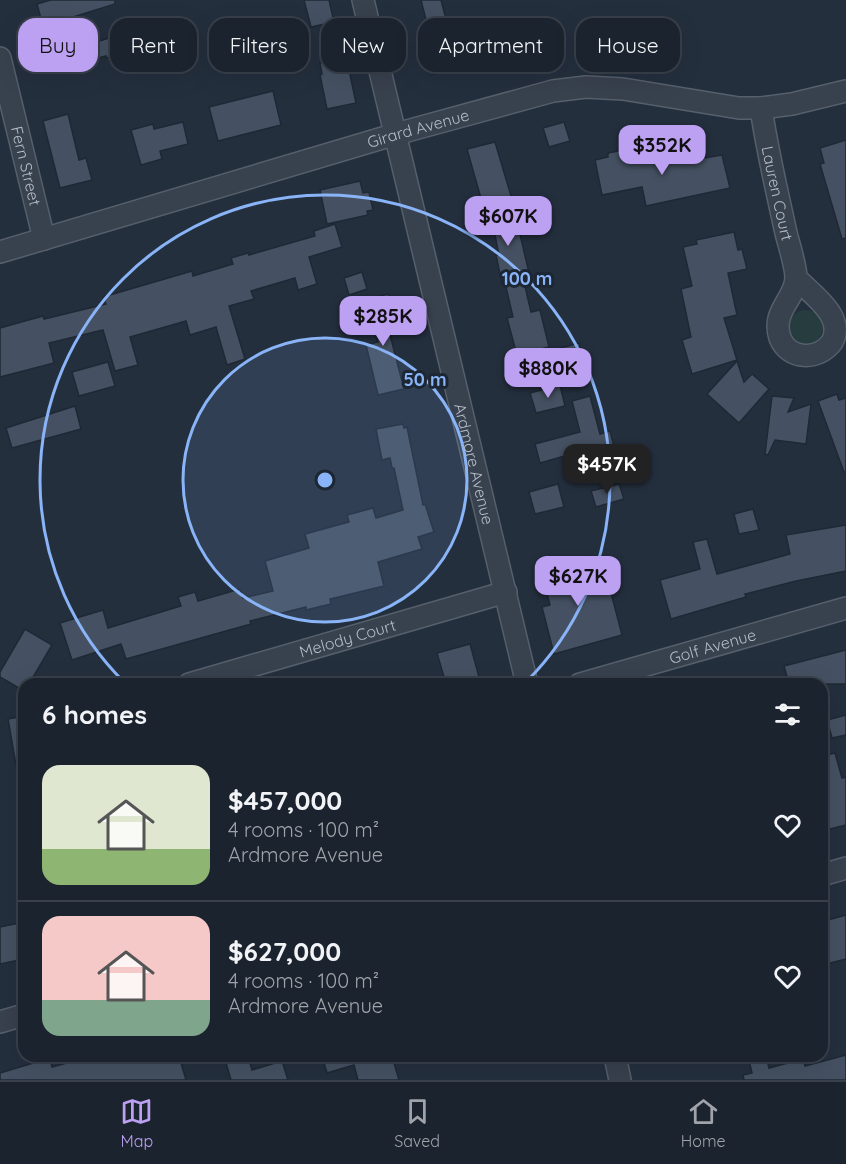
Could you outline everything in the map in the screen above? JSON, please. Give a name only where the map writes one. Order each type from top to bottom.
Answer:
[{"type":"street","name":"Ardmore Avenue","points":[[363,0],[526,678]]},
{"type":"street","name":"Fern Street","points":[[0,58],[44,239]]},
{"type":"street","name":"Girard Avenue","points":[[0,252],[396,134],[553,91],[586,87],[624,89],[718,106],[760,108],[792,104],[846,91]]},
{"type":"street","name":"Lauren Court","points":[[760,108],[796,278]]},
{"type":"street","name":"Melody Court","points":[[210,678],[506,592]]},
{"type":"street","name":"Golf Avenue","points":[[601,678],[846,608]]},
{"type":"street","points":[[828,873],[846,868]]},
{"type":"street","points":[[0,1022],[18,1017]]},
{"type":"street","points":[[616,1062],[620,1080]]},
{"type":"green space","points":[[806,310],[818,315],[823,327],[818,339],[806,344],[794,339],[789,327],[794,315]]},
{"type":"building","points":[[51,0],[115,0],[115,4],[73,18],[41,18],[37,4]]},
{"type":"building","points":[[304,0],[329,0],[333,18],[321,18],[321,25],[311,27]]},
{"type":"building","points":[[421,0],[441,0],[446,18],[426,18]]},
{"type":"building","points":[[110,38],[110,57],[106,58],[106,56],[98,58],[98,41]]},
{"type":"building","points":[[322,72],[349,72],[356,103],[327,109],[320,75]]},
{"type":"building","points":[[273,91],[281,125],[218,141],[209,107]]},
{"type":"building","points":[[68,114],[79,160],[86,158],[92,180],[60,188],[43,121]]},
{"type":"building","points":[[183,122],[188,144],[160,151],[162,159],[141,165],[131,130],[153,124],[154,129]]},
{"type":"building","points":[[564,122],[570,141],[549,147],[543,128]]},
{"type":"building","points":[[846,140],[846,238],[842,239],[820,164],[824,163],[820,148]]},
{"type":"building","points":[[495,142],[511,196],[530,277],[523,278],[531,312],[540,310],[549,347],[517,355],[507,318],[513,317],[505,283],[502,284],[493,225],[486,226],[482,202],[467,149]]},
{"type":"building","points":[[628,149],[631,161],[655,156],[656,160],[674,156],[675,159],[704,152],[705,158],[722,155],[730,188],[646,206],[642,187],[602,195],[595,160],[608,157],[608,153]]},
{"type":"building","points":[[360,181],[363,193],[369,192],[373,210],[367,211],[368,215],[327,224],[320,190]]},
{"type":"building","points":[[335,224],[342,247],[309,257],[317,284],[298,290],[295,278],[251,291],[254,299],[229,306],[245,359],[227,365],[216,327],[190,335],[186,321],[130,337],[138,365],[115,371],[103,330],[49,343],[54,363],[0,377],[0,328],[43,316],[44,319],[106,304],[103,297],[192,271],[193,276],[233,264],[231,258],[315,236],[314,231]]},
{"type":"building","points":[[734,232],[738,250],[742,249],[747,269],[728,273],[737,315],[724,318],[737,360],[692,374],[682,340],[691,337],[681,289],[692,286],[683,247],[697,244],[696,240]]},
{"type":"building","points":[[362,272],[367,289],[349,295],[344,278]]},
{"type":"building","points":[[388,294],[396,320],[387,323],[404,389],[378,395],[366,345],[378,342],[366,300]]},
{"type":"building","points":[[579,343],[583,358],[557,365],[553,350]]},
{"type":"building","points":[[737,361],[744,382],[752,374],[769,389],[739,423],[707,394]]},
{"type":"building","points":[[108,362],[115,386],[79,396],[72,372]]},
{"type":"building","points":[[560,385],[565,406],[536,413],[530,393]]},
{"type":"building","points":[[837,394],[839,400],[846,398],[846,472],[844,472],[818,401]]},
{"type":"building","points":[[590,396],[600,434],[610,431],[616,454],[593,460],[590,449],[540,463],[535,444],[580,432],[572,401]]},
{"type":"building","points":[[772,396],[794,398],[788,412],[811,404],[806,444],[775,440],[768,455],[765,454]]},
{"type":"building","points":[[75,406],[81,429],[12,448],[6,428]]},
{"type":"building","points":[[403,424],[404,428],[407,427],[423,505],[425,504],[434,532],[418,537],[422,549],[378,562],[384,586],[330,599],[331,604],[306,610],[306,607],[250,621],[251,624],[126,659],[121,644],[72,660],[60,623],[103,610],[108,628],[181,606],[178,597],[195,592],[198,601],[240,589],[243,598],[273,591],[265,561],[309,548],[305,534],[349,522],[347,515],[373,508],[376,518],[403,510],[394,468],[392,468],[390,458],[382,460],[376,429]]},
{"type":"building","points":[[558,484],[564,507],[535,514],[529,492]]},
{"type":"building","points":[[619,484],[624,499],[596,507],[591,491]]},
{"type":"building","points":[[753,509],[759,530],[739,534],[734,514]]},
{"type":"building","points":[[846,525],[846,571],[745,594],[746,597],[671,619],[660,580],[700,569],[693,542],[707,539],[717,574],[790,554],[786,535]]},
{"type":"building","points":[[590,556],[600,592],[610,589],[622,635],[554,654],[542,607],[550,605],[541,571]]},
{"type":"building","points":[[25,629],[52,645],[33,678],[18,678],[18,688],[0,677],[0,672]]},
{"type":"building","points":[[470,644],[479,677],[444,678],[437,653]]},
{"type":"building","points":[[846,650],[846,684],[828,684],[828,678],[787,678],[784,666]]},
{"type":"building","points":[[846,715],[846,735],[832,738],[828,720]]},
{"type":"building","points":[[18,717],[18,765],[16,765],[8,719]]},
{"type":"building","points":[[835,753],[842,778],[846,777],[846,825],[828,830],[828,755]]},
{"type":"building","points":[[846,915],[846,959],[828,964],[828,922],[828,920]]},
{"type":"building","points":[[18,923],[18,960],[0,964],[0,927]]},
{"type":"building","points":[[846,1055],[846,1080],[744,1080],[743,1075],[752,1073],[749,1062],[768,1062],[769,1068],[792,1062],[804,1062],[805,1066],[828,1062],[828,1060]]},
{"type":"building","points":[[37,1062],[51,1062],[52,1067],[70,1062],[181,1062],[186,1080],[0,1080],[0,1073]]},
{"type":"building","points":[[226,1062],[250,1062],[252,1070],[282,1062],[288,1080],[231,1080]]},
{"type":"building","points":[[324,1062],[394,1062],[399,1080],[358,1080],[354,1065],[327,1073]]}]
